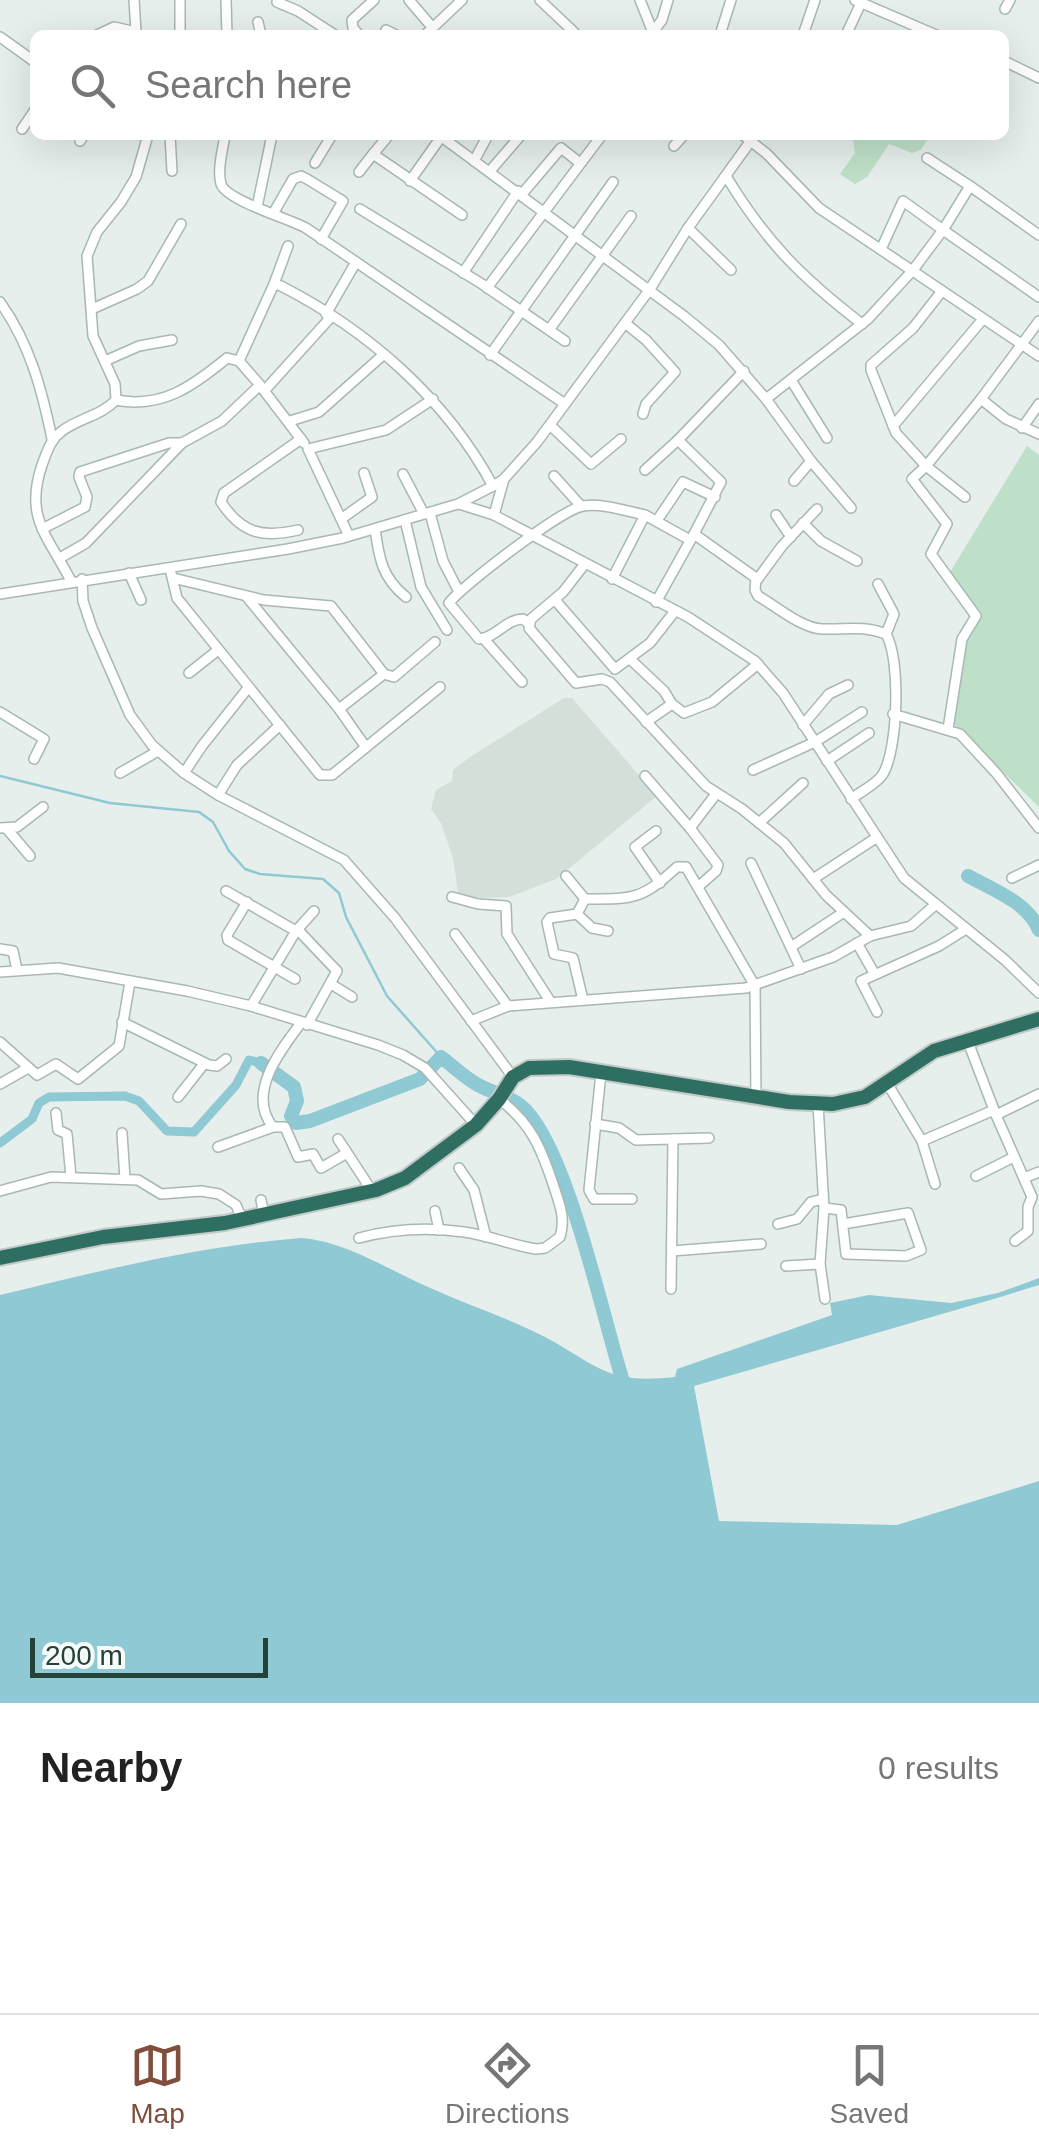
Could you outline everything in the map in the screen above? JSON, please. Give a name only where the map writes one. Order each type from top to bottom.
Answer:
[{"type":"highway","points":[[0,1258],[103,1237],[242,1220],[263,1208],[372,1190],[405,1178],[476,1125],[519,1071],[548,1066],[818,1104],[865,1097],[919,1058],[1039,1019]]},
{"type":"street","points":[[134,0],[137,30]]},
{"type":"street","points":[[180,0],[180,30]]},
{"type":"street","points":[[226,0],[228,30]]},
{"type":"street","points":[[409,0],[428,30]]},
{"type":"street","points":[[430,30],[462,0]]},
{"type":"street","points":[[540,0],[572,30]]},
{"type":"street","points":[[640,0],[652,30]]},
{"type":"street","points":[[656,30],[668,0]]},
{"type":"street","points":[[722,30],[731,0]]},
{"type":"street","points":[[805,30],[815,0]]},
{"type":"street","points":[[352,30],[352,20],[371,1]]},
{"type":"street","points":[[277,2],[327,30]]},
{"type":"street","points":[[848,30],[858,2],[875,4],[923,30]]},
{"type":"street","points":[[258,22],[260,30]]},
{"type":"street","points":[[903,30],[905,23]]},
{"type":"street","points":[[0,37],[30,58]]},
{"type":"street","points":[[1009,65],[1039,78]]},
{"type":"street","points":[[22,128],[30,117]]},
{"type":"street","points":[[116,400],[115,384],[93,336],[88,249],[136,177],[147,140]]},
{"type":"street","points":[[170,140],[172,170]]},
{"type":"street","points":[[224,140],[222,187],[233,198],[274,212],[321,238],[566,404]]},
{"type":"street","points":[[258,207],[271,140]]},
{"type":"street","points":[[315,163],[329,140]]},
{"type":"street","points":[[359,172],[385,140]]},
{"type":"street","points":[[410,180],[437,140]]},
{"type":"street","points":[[446,140],[650,289],[719,345],[851,508]]},
{"type":"street","points":[[474,160],[485,140]]},
{"type":"street","points":[[490,171],[517,140]]},
{"type":"street","points":[[487,288],[598,140]]},
{"type":"street","points":[[674,146],[679,140]]},
{"type":"street","points":[[0,594],[129,573],[171,573],[349,536],[458,504],[492,486],[504,478],[566,404],[650,289],[747,140]]},
{"type":"street","points":[[752,140],[819,208],[1039,356]]},
{"type":"street","points":[[463,273],[562,142],[580,163]]},
{"type":"street","points":[[373,154],[462,216]]},
{"type":"street","points":[[926,158],[1039,235]]},
{"type":"street","points":[[274,212],[293,180],[301,176],[307,179],[343,201],[321,238]]},
{"type":"street","points":[[726,176],[780,254],[862,324]]},
{"type":"street","points":[[490,354],[613,182]]},
{"type":"street","points":[[766,400],[862,324],[913,270],[970,186]]},
{"type":"street","points":[[882,247],[903,200],[1039,297]]},
{"type":"street","points":[[360,209],[565,341]]},
{"type":"street","points":[[550,330],[631,216]]},
{"type":"street","points":[[92,309],[148,280],[181,224]]},
{"type":"street","points":[[686,231],[731,270]]},
{"type":"street","points":[[239,360],[288,246]]},
{"type":"street","points":[[60,558],[86,543],[182,444],[222,421],[262,387],[328,315],[356,262]]},
{"type":"street","points":[[274,284],[328,315],[384,355],[433,399],[474,452],[492,486]]},
{"type":"street","points":[[942,291],[913,328],[870,364],[893,426],[910,451],[965,497]]},
{"type":"street","points":[[0,302],[39,376],[52,439],[34,487],[42,528],[77,580],[86,614],[130,716],[158,751],[184,773],[218,795],[344,860],[396,918],[470,1021],[512,1109],[537,1138],[564,1218],[560,1237],[544,1248],[439,1230],[392,1230],[359,1238]]},
{"type":"street","points":[[893,426],[983,319]]},
{"type":"street","points":[[942,727],[962,639],[976,616],[930,552],[947,525],[912,482],[982,400],[1039,321]]},
{"type":"street","points":[[625,323],[675,372],[646,404],[643,414]]},
{"type":"street","points":[[105,361],[139,346],[172,340]]},
{"type":"street","points":[[290,421],[319,412],[384,355]]},
{"type":"street","points":[[52,439],[116,400],[149,403],[198,382],[227,358],[239,360],[302,439],[349,536]]},
{"type":"street","points":[[645,470],[744,372]]},
{"type":"street","points":[[791,380],[827,438]]},
{"type":"street","points":[[308,449],[386,430],[433,399]]},
{"type":"street","points":[[982,400],[1022,428],[1039,434]]},
{"type":"street","points":[[1022,428],[1039,404]]},
{"type":"street","points":[[550,425],[591,464],[621,438]]},
{"type":"street","points":[[298,530],[256,534],[221,502],[224,493],[302,439]]},
{"type":"street","points":[[656,602],[720,482],[678,440]]},
{"type":"street","points":[[42,528],[85,508],[87,497],[78,476],[80,472],[169,443],[182,444]]},
{"type":"street","points":[[794,481],[812,461]]},
{"type":"street","points":[[342,519],[372,497],[364,473]]},
{"type":"street","points":[[403,474],[427,514],[443,561],[459,592]]},
{"type":"street","points":[[554,476],[581,506]]},
{"type":"street","points":[[494,515],[504,478]]},
{"type":"street","points":[[658,520],[683,482],[715,497]]},
{"type":"street","points":[[458,504],[494,515],[675,611],[758,664],[783,693],[904,878],[1006,960],[1039,993]]},
{"type":"street","points":[[522,682],[450,605],[459,592],[530,535],[581,506],[658,520],[692,537],[757,580]]},
{"type":"street","points":[[817,509],[790,537],[757,580],[754,590],[808,625],[822,629],[859,626],[886,634],[893,648],[891,756],[884,772],[852,799]]},
{"type":"street","points":[[612,579],[646,515]]},
{"type":"street","points":[[776,515],[790,537]]},
{"type":"street","points":[[405,520],[421,587],[446,630]]},
{"type":"street","points":[[803,523],[821,542],[856,561]]},
{"type":"street","points":[[375,528],[383,572],[406,597]]},
{"type":"street","points":[[529,624],[584,565]]},
{"type":"street","points":[[129,573],[142,600]]},
{"type":"street","points":[[171,573],[246,596],[332,606],[384,674],[394,677],[434,642]]},
{"type":"street","points":[[171,573],[177,598],[320,775],[326,776],[440,687]]},
{"type":"street","points":[[878,584],[894,614],[886,634]]},
{"type":"street","points":[[246,596],[365,746]]},
{"type":"street","points":[[555,600],[618,668],[650,642],[675,611]]},
{"type":"street","points":[[484,639],[514,620],[523,619],[572,680],[582,683],[606,679],[716,794],[760,822],[784,843],[813,879],[870,936]]},
{"type":"street","points":[[189,673],[218,650]]},
{"type":"street","points":[[630,659],[681,713],[699,708],[724,693],[758,664]]},
{"type":"street","points":[[339,709],[384,674]]},
{"type":"street","points":[[803,725],[829,694],[848,685]]},
{"type":"street","points":[[184,773],[248,688]]},
{"type":"street","points":[[646,722],[672,704]]},
{"type":"street","points":[[0,712],[44,739],[34,758]]},
{"type":"street","points":[[753,770],[815,742],[862,712]]},
{"type":"street","points":[[893,714],[942,727],[967,740],[1039,828]]},
{"type":"street","points":[[218,795],[238,765],[280,725]]},
{"type":"street","points":[[827,761],[870,732]]},
{"type":"street","points":[[120,774],[158,751]]},
{"type":"street","points":[[645,776],[718,865],[699,886]]},
{"type":"street","points":[[760,822],[803,782]]},
{"type":"street","points":[[690,828],[716,794]]},
{"type":"street","points":[[30,856],[3,829],[26,821],[43,807]]},
{"type":"street","points":[[656,831],[635,848],[660,882]]},
{"type":"street","points":[[813,879],[876,838]]},
{"type":"street","points":[[751,863],[801,969]]},
{"type":"street","points":[[1012,878],[1039,864]]},
{"type":"street","points":[[585,900],[649,893],[681,866],[686,867],[755,986],[756,1097]]},
{"type":"street","points":[[566,876],[585,900]]},
{"type":"street","points":[[226,891],[297,930],[336,969],[331,984],[270,1070],[262,1107],[274,1127]]},
{"type":"street","points":[[452,897],[478,904],[504,904],[507,934],[550,1001]]},
{"type":"street","points":[[577,914],[585,900]]},
{"type":"street","points":[[247,902],[226,938],[295,979]]},
{"type":"street","points":[[470,1021],[508,1006],[755,986],[870,936],[911,926],[935,905]]},
{"type":"street","points":[[251,1006],[297,930],[314,910]]},
{"type":"street","points":[[790,947],[844,912]]},
{"type":"street","points":[[577,914],[592,928],[608,931]]},
{"type":"street","points":[[577,914],[550,918],[547,922],[554,954],[573,958],[583,1000]]},
{"type":"street","points":[[877,1012],[861,984],[874,973],[939,946],[966,929]]},
{"type":"street","points":[[455,934],[508,1006]]},
{"type":"street","points":[[857,944],[874,973]]},
{"type":"street","points":[[0,949],[14,950],[18,970]]},
{"type":"street","points":[[0,972],[58,968],[251,1006],[378,1045],[404,1055],[428,1072],[476,1125]]},
{"type":"street","points":[[0,1042],[40,1075],[56,1064],[78,1080],[118,1046],[130,982]]},
{"type":"street","points":[[331,984],[352,997]]},
{"type":"street","points":[[122,1022],[204,1064],[216,1066],[226,1058]]},
{"type":"street","points":[[968,1042],[995,1113],[1039,1208]]},
{"type":"street","points":[[178,1097],[204,1064]]},
{"type":"street","points":[[0,1084],[28,1068]]},
{"type":"street","points":[[601,1073],[588,1178],[591,1196],[632,1199]]},
{"type":"street","points":[[887,1083],[922,1141],[935,1184]]},
{"type":"street","points":[[922,1141],[1039,1094]]},
{"type":"street","points":[[818,1104],[823,1204],[820,1264],[825,1299]]},
{"type":"street","points":[[56,1113],[58,1130],[68,1136],[70,1177]]},
{"type":"street","points":[[595,1124],[619,1128],[636,1140],[709,1138]]},
{"type":"street","points":[[218,1147],[274,1127],[285,1127],[298,1157],[313,1154],[321,1168],[347,1152]]},
{"type":"street","points":[[122,1133],[125,1179]]},
{"type":"street","points":[[338,1139],[372,1190]]},
{"type":"street","points":[[670,1288],[672,1139]]},
{"type":"street","points":[[976,1176],[1014,1156]]},
{"type":"street","points":[[458,1168],[474,1190],[486,1237]]},
{"type":"street","points":[[1024,1178],[1039,1172]]},
{"type":"street","points":[[0,1191],[40,1178],[142,1181],[161,1194],[201,1190],[219,1194],[236,1205],[242,1220]]},
{"type":"street","points":[[1015,1241],[1028,1231],[1032,1197]]},
{"type":"street","points":[[778,1224],[797,1220],[811,1202],[823,1204],[840,1210],[846,1254],[906,1256],[921,1250],[908,1213],[843,1224]]},
{"type":"street","points":[[434,1210],[439,1230]]},
{"type":"street","points":[[672,1251],[761,1244]]},
{"type":"street","points":[[786,1266],[820,1264]]},
{"type":"shaded area","points":[[564,698],[572,698],[657,796],[556,879],[509,897],[471,898],[458,893],[453,858],[441,823],[431,809],[436,790],[452,781],[453,770],[470,757]]},
{"type":"green space","points":[[853,140],[927,140],[921,150],[912,153],[889,144],[867,177],[855,184],[840,174],[855,153]]},
{"type":"green space","points":[[1027,446],[1039,455],[1039,807],[952,722],[967,635],[981,618],[950,572]]},
{"type":"water","points":[[301,1238],[350,1250],[533,1331],[606,1371],[652,1379],[675,1377],[677,1369],[832,1315],[830,1303],[869,1295],[951,1303],[998,1293],[1039,1278],[1039,1285],[694,1386],[719,1521],[897,1525],[1039,1481],[1039,1703],[0,1703],[0,1295],[187,1253]]},
{"type":"waterway","points":[[0,776],[110,803],[199,812],[213,822],[229,851],[245,869],[260,874],[323,879],[339,893],[346,917],[387,996],[441,1057]]},
{"type":"waterway","points":[[968,876],[1018,904],[1039,930]]},
{"type":"waterway","points":[[261,1063],[294,1087],[297,1101],[291,1116],[296,1123],[420,1079],[441,1057],[473,1082],[520,1105],[537,1124],[567,1190],[622,1378]]},
{"type":"waterway","points":[[0,1143],[32,1119],[39,1103],[49,1097],[125,1096],[139,1101],[167,1131],[194,1132],[236,1085],[249,1060],[261,1063]]}]
